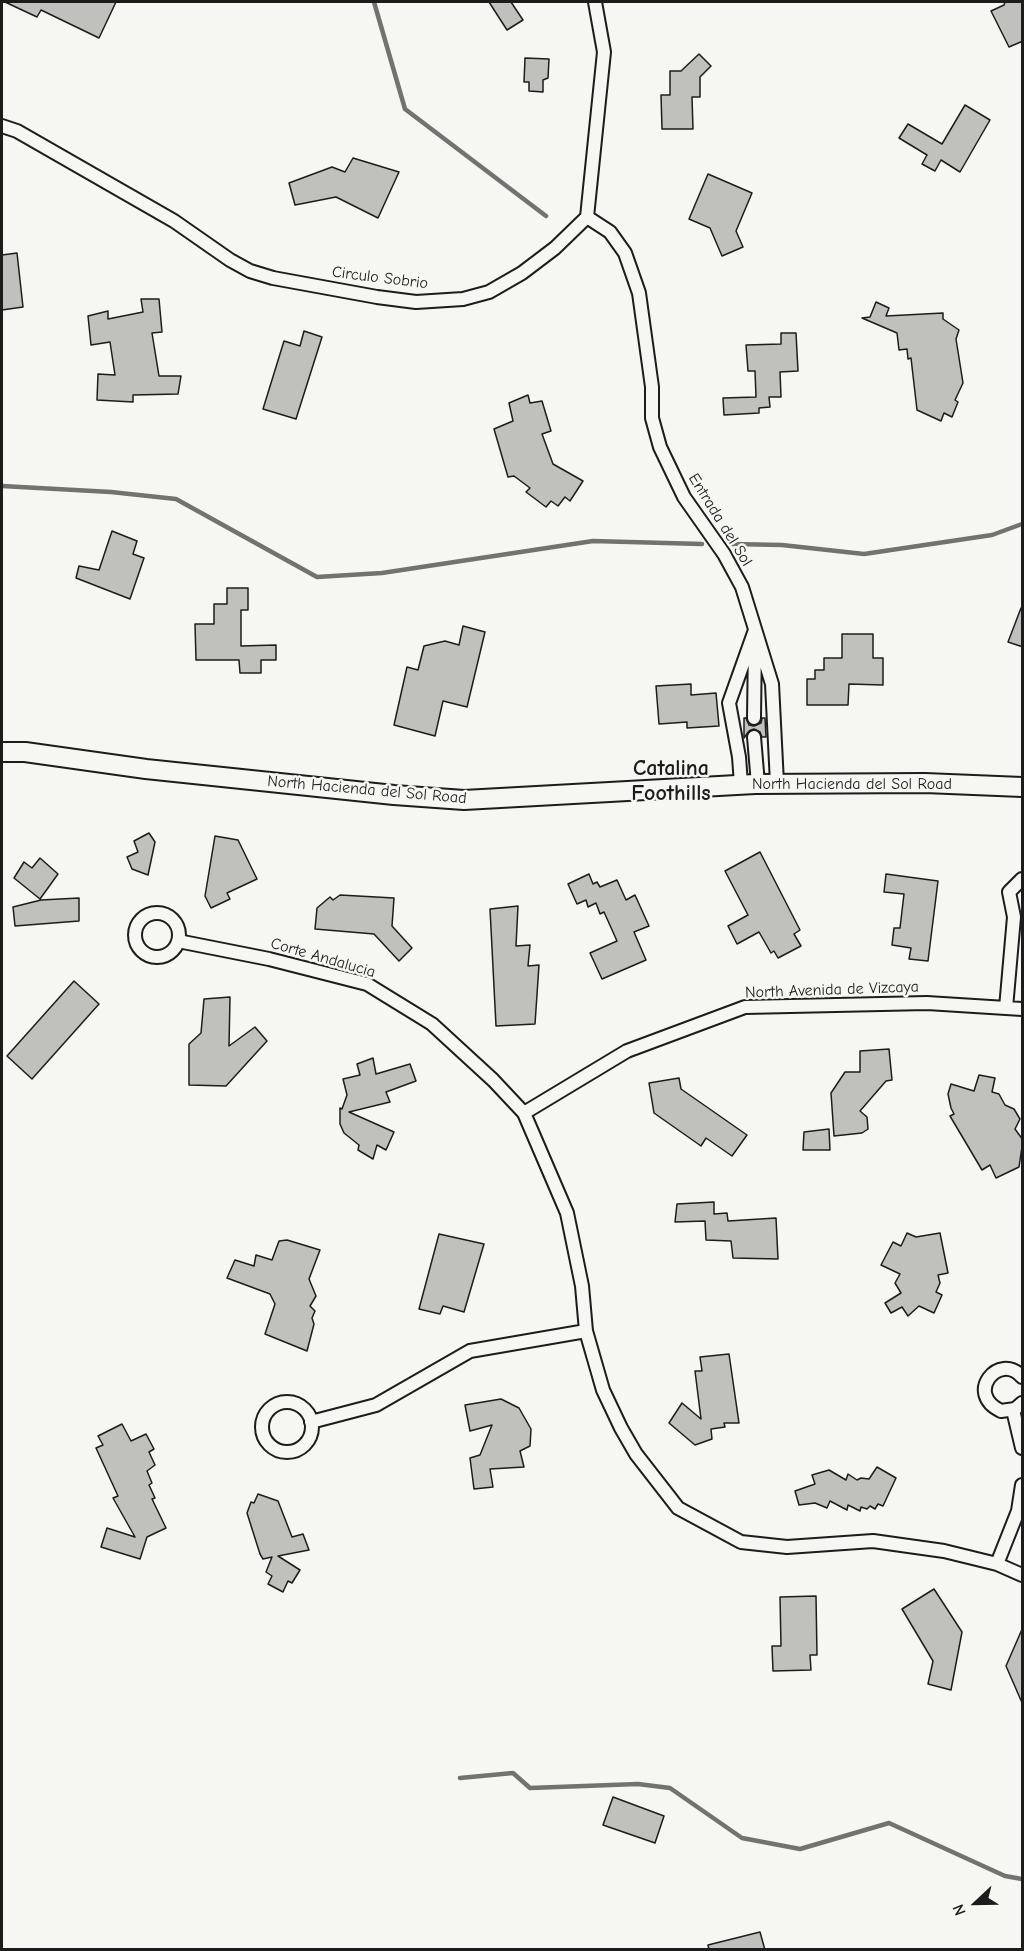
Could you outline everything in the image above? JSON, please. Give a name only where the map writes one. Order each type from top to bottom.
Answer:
[{"type":"street","points":[[587,217],[604,52],[595,2]]},
{"type":"street","name":"Circulo Sobrio","points":[[2,126],[17,131],[165,216],[250,271],[273,278],[378,297],[416,302],[463,299],[489,292],[531,267],[555,248],[587,217]]},
{"type":"street","name":"Entrada del Sol","points":[[587,217],[610,232],[624,253],[639,293],[652,387],[652,418],[660,447],[684,497],[723,554],[742,587],[772,684],[777,783]]},
{"type":"street","points":[[754,718],[755,630]]},
{"type":"street","points":[[750,784],[739,757],[729,703],[755,630]]},
{"type":"street","points":[[750,784],[754,737]]},
{"type":"street","name":"North Hacienda del Sol Road","points":[[2,752],[25,752],[158,770],[394,795],[464,800],[777,783],[926,783],[1023,787]]},
{"type":"street","points":[[1006,1008],[1014,917],[1009,892],[1023,879]]},
{"type":"street","points":[[1014,917],[1023,903]]},
{"type":"street","name":"Corte Andalucia","points":[[178,941],[269,959],[367,984],[432,1024],[493,1080],[524,1113],[567,1213],[582,1286],[586,1331],[603,1390],[636,1454],[678,1508],[741,1542],[786,1547],[873,1541],[944,1551],[998,1564],[1023,1575]]},
{"type":"street","name":"North Avenida de Vizcaya","points":[[524,1113],[627,1051],[745,1007],[927,1003],[1023,1009]]},
{"type":"street","points":[[311,1422],[376,1405],[470,1352],[586,1331]]},
{"type":"street","points":[[1023,1377],[1013,1370],[1000,1370],[994,1372],[986,1382],[986,1396],[989,1402],[1001,1411],[1018,1406],[1023,1448]]},
{"type":"street","points":[[287,1402],[302,1408],[311,1422],[310,1438],[305,1445],[291,1452],[275,1449],[264,1437],[262,1430],[266,1413],[279,1404],[287,1402]]},
{"type":"street","points":[[998,1564],[1018,1511],[1023,1485]]},
{"type":"building","points":[[5,2],[116,2],[99,38],[41,10],[37,17]]},
{"type":"building","points":[[489,2],[511,2],[523,20],[507,30]]},
{"type":"building","points":[[1005,2],[1023,2],[1023,41],[1009,47],[991,11],[1004,5]]},
{"type":"building","points":[[699,54],[711,66],[700,77],[700,97],[692,97],[693,129],[662,129],[661,95],[670,95],[670,71],[681,71]]},
{"type":"building","points":[[525,58],[549,59],[548,78],[543,80],[543,92],[529,91],[529,82],[524,82]]},
{"type":"building","points":[[965,105],[990,120],[960,172],[941,160],[935,171],[922,164],[927,155],[899,138],[908,124],[942,144]]},
{"type":"building","points":[[353,158],[399,172],[378,218],[336,197],[295,205],[289,183],[332,167],[345,172]]},
{"type":"building","points":[[708,174],[752,193],[736,231],[743,247],[722,256],[710,228],[689,219]]},
{"type":"building","points":[[17,253],[23,307],[2,310],[2,255]]},
{"type":"building","points":[[141,299],[159,299],[162,332],[152,333],[159,376],[181,376],[178,394],[133,395],[133,402],[97,400],[98,374],[115,375],[110,342],[91,345],[88,316],[108,311],[108,319],[143,312]]},
{"type":"building","points":[[876,302],[889,308],[886,316],[943,313],[943,319],[959,330],[956,339],[963,383],[955,400],[958,402],[952,417],[944,413],[941,421],[917,410],[911,358],[908,359],[907,349],[899,350],[897,333],[862,318],[870,317]]},
{"type":"building","points":[[304,331],[322,337],[296,419],[263,409],[284,341],[300,346]]},
{"type":"building","points":[[781,333],[796,333],[798,371],[780,372],[781,397],[769,397],[770,407],[759,408],[759,413],[724,415],[723,398],[756,397],[755,371],[748,371],[746,345],[781,344]]},
{"type":"building","points":[[528,395],[530,403],[542,401],[551,431],[542,434],[553,464],[583,481],[570,501],[565,497],[558,506],[551,501],[546,507],[526,492],[530,488],[514,476],[508,477],[494,429],[513,421],[509,403]]},
{"type":"building","points":[[112,531],[137,541],[133,554],[144,558],[130,599],[76,578],[79,566],[99,570]]},
{"type":"building","points":[[227,588],[248,588],[248,610],[241,610],[241,646],[276,645],[276,660],[261,660],[261,673],[240,673],[239,660],[196,660],[195,624],[214,624],[214,604],[227,604]]},
{"type":"building","points":[[1021,608],[1023,608],[1023,647],[1008,642]]},
{"type":"building","points":[[463,626],[485,632],[467,707],[443,701],[435,736],[394,725],[407,667],[418,670],[424,646],[445,641],[459,645]]},
{"type":"building","points":[[842,634],[873,634],[873,658],[883,658],[883,685],[849,684],[848,705],[807,705],[807,679],[815,679],[815,670],[824,670],[824,658],[842,658]]},
{"type":"building","points":[[691,684],[691,695],[716,693],[719,726],[687,728],[687,722],[659,724],[656,686]]},
{"type":"building","points":[[744,718],[749,725],[754,726],[765,718],[766,737],[762,737],[760,732],[754,729],[749,731],[744,738]]},
{"type":"building","points":[[149,833],[155,842],[148,875],[132,869],[127,857],[138,852],[134,841]]},
{"type":"building","points":[[215,836],[238,840],[257,879],[227,893],[230,899],[211,908],[205,896]]},
{"type":"building","points":[[760,852],[800,930],[794,934],[801,946],[778,958],[774,951],[771,953],[759,932],[737,944],[728,926],[748,915],[725,871]]},
{"type":"building","points":[[40,858],[58,874],[40,899],[14,878],[24,862],[32,868]]},
{"type":"building","points":[[589,874],[593,884],[597,882],[600,887],[617,880],[626,900],[635,895],[649,926],[634,932],[646,960],[602,979],[590,953],[617,941],[604,912],[600,914],[596,903],[588,907],[586,900],[577,904],[568,884]]},
{"type":"building","points":[[886,874],[938,881],[928,961],[909,959],[911,948],[892,945],[894,928],[900,928],[904,894],[884,892]]},
{"type":"building","points":[[340,895],[394,898],[392,926],[412,948],[399,961],[374,934],[315,929],[317,908],[330,897],[333,900]]},
{"type":"building","points":[[79,898],[79,921],[15,926],[13,907],[41,900]]},
{"type":"building","points":[[518,906],[516,946],[530,945],[528,966],[539,965],[535,1024],[496,1026],[490,909]]},
{"type":"building","points":[[74,981],[99,1004],[32,1079],[7,1056]]},
{"type":"building","points":[[230,997],[229,1046],[255,1027],[267,1041],[226,1086],[189,1085],[189,1044],[201,1033],[204,999]]},
{"type":"building","points":[[889,1049],[892,1080],[886,1081],[860,1111],[867,1117],[868,1129],[862,1133],[834,1136],[831,1093],[845,1072],[860,1072],[860,1051]]},
{"type":"building","points":[[373,1058],[376,1074],[410,1064],[416,1081],[386,1092],[390,1102],[349,1112],[394,1132],[386,1150],[377,1145],[373,1159],[358,1150],[359,1145],[344,1133],[340,1124],[340,1108],[342,1109],[347,1095],[343,1079],[360,1075],[357,1064]]},
{"type":"building","points":[[979,1075],[995,1078],[992,1092],[999,1094],[1005,1105],[1014,1109],[1020,1119],[1015,1129],[1023,1140],[1019,1167],[996,1178],[990,1165],[982,1170],[950,1116],[954,1114],[948,1094],[951,1084],[974,1091]]},
{"type":"building","points":[[679,1078],[681,1089],[747,1135],[732,1156],[706,1138],[701,1146],[654,1113],[649,1083]]},
{"type":"building","points":[[829,1129],[830,1150],[803,1150],[804,1132]]},
{"type":"building","points":[[714,1202],[714,1214],[727,1213],[728,1221],[776,1218],[778,1259],[733,1258],[731,1241],[706,1240],[705,1221],[675,1222],[677,1204]]},
{"type":"building","points":[[907,1233],[916,1237],[940,1233],[948,1273],[938,1275],[940,1283],[936,1292],[942,1295],[934,1313],[919,1306],[908,1316],[902,1307],[891,1313],[885,1303],[901,1293],[895,1283],[900,1274],[881,1265],[893,1242],[901,1246]]},
{"type":"building","points":[[439,1234],[484,1244],[464,1312],[443,1306],[440,1314],[419,1309]]},
{"type":"building","points":[[287,1240],[320,1250],[309,1279],[316,1296],[310,1306],[315,1311],[307,1351],[265,1334],[275,1304],[270,1294],[227,1278],[235,1260],[254,1266],[256,1255],[272,1260],[279,1241]]},
{"type":"building","points":[[729,1354],[739,1423],[724,1423],[725,1427],[711,1429],[712,1439],[695,1445],[669,1423],[682,1403],[701,1419],[695,1371],[702,1371],[700,1357]]},
{"type":"building","points":[[501,1399],[519,1408],[531,1429],[530,1446],[520,1451],[524,1467],[490,1469],[493,1487],[474,1489],[470,1458],[480,1455],[492,1425],[470,1431],[465,1405]]},
{"type":"building","points":[[122,1424],[131,1441],[146,1434],[154,1449],[149,1452],[155,1465],[147,1471],[152,1483],[149,1485],[155,1498],[152,1499],[166,1528],[147,1537],[140,1559],[101,1547],[107,1528],[135,1537],[113,1498],[118,1496],[96,1448],[103,1445],[98,1436]]},
{"type":"building","points":[[877,1467],[896,1478],[883,1506],[878,1504],[875,1509],[870,1506],[867,1509],[861,1507],[860,1511],[848,1505],[847,1510],[830,1501],[827,1508],[815,1503],[799,1505],[795,1491],[815,1484],[812,1475],[829,1470],[846,1480],[848,1474],[857,1480],[869,1479]]},
{"type":"building","points":[[258,1494],[278,1501],[292,1537],[303,1534],[309,1550],[278,1556],[300,1570],[292,1583],[288,1581],[283,1592],[268,1584],[272,1576],[266,1572],[272,1557],[263,1559],[260,1554],[247,1513],[251,1502],[254,1503]]},
{"type":"building","points":[[934,1589],[962,1632],[951,1690],[928,1684],[933,1661],[902,1609]]},
{"type":"building","points":[[816,1596],[817,1655],[810,1655],[811,1670],[773,1671],[772,1646],[781,1646],[780,1597]]},
{"type":"building","points":[[1023,1627],[1023,1705],[1006,1666]]},
{"type":"building","points":[[613,1797],[664,1816],[655,1843],[603,1825]]},
{"type":"building","points":[[760,1932],[765,1950],[709,1950],[708,1945]]},
{"type":"waterway","points":[[374,2],[405,109],[546,216]]},
{"type":"waterway","points":[[2,486],[111,492],[176,499],[317,577],[382,573],[593,541],[702,544]]},
{"type":"waterway","points":[[732,544],[782,545],[864,554],[992,535],[1022,524]]},
{"type":"waterway","points":[[460,1778],[513,1773],[530,1788],[638,1784],[670,1788],[742,1838],[800,1849],[889,1823],[1005,1876],[1022,1879]]},
{"type":"district","name":"Catalina Foothills","points":[[671,782]]}]
